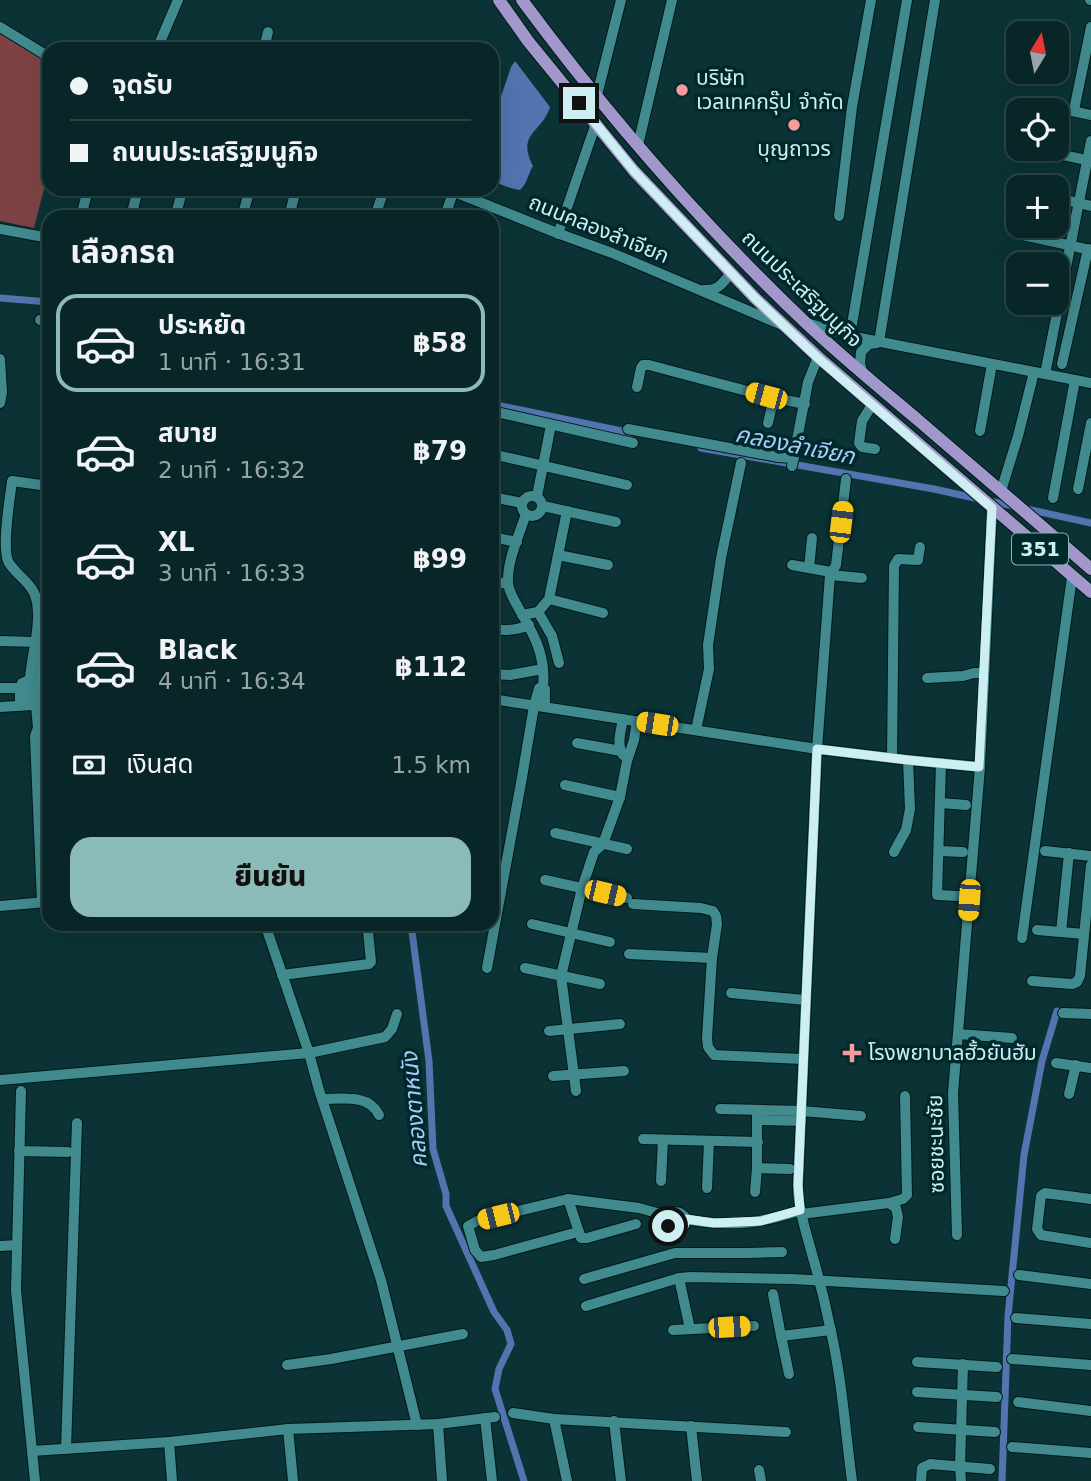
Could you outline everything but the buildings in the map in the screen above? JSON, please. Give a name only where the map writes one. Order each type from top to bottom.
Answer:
[{"type":"main road","name":"ถนนประเสริฐมนูกิจ","points":[[499,0],[528,41],[634,171],[783,326],[1091,592]]},
{"type":"main road","name":"ถนนประเสริฐมนูกิจ","points":[[522,0],[638,145],[728,245],[807,324],[863,374],[1091,569]]},
{"type":"street","points":[[160,42],[178,0]]},
{"type":"street","points":[[597,95],[621,0]]},
{"type":"street","points":[[638,145],[671,0]]},
{"type":"street","points":[[839,216],[852,107],[871,0]]},
{"type":"street","points":[[850,336],[907,0]]},
{"type":"street","points":[[880,342],[935,0]]},
{"type":"street","points":[[0,27],[42,53]]},
{"type":"street","points":[[1074,110],[1091,27]]},
{"type":"street","points":[[266,42],[268,32]]},
{"type":"street","points":[[1069,109],[1091,114]]},
{"type":"street","points":[[558,233],[596,123]]},
{"type":"street","points":[[1068,252],[1091,141]]},
{"type":"street","points":[[1069,156],[1089,160]]},
{"type":"street","name":"ถนนคลองลำเจียก","points":[[465,196],[612,253],[783,326]]},
{"type":"street","points":[[1069,200],[1091,206]]},
{"type":"street","points":[[0,229],[42,237]]},
{"type":"street","points":[[1037,238],[1089,249],[1062,364]]},
{"type":"street","points":[[697,290],[711,291],[719,288],[731,273]]},
{"type":"street","points":[[1001,491],[1040,373],[1053,315]]},
{"type":"street","points":[[807,324],[850,336],[1091,383]]},
{"type":"street","points":[[863,374],[861,352],[869,344],[880,342]]},
{"type":"street","points":[[628,429],[793,461],[808,382],[818,358]]},
{"type":"street","points":[[0,359],[1,396]]},
{"type":"street","points":[[980,431],[992,364]]},
{"type":"street","points":[[637,387],[641,368],[643,365],[649,365],[804,404]]},
{"type":"street","points":[[1053,498],[1075,380]]},
{"type":"street","points":[[768,423],[774,397]]},
{"type":"street","points":[[872,405],[862,421],[859,443],[862,447],[875,449]]},
{"type":"street","points":[[499,413],[632,443]]},
{"type":"street","points":[[1078,489],[1091,423]]},
{"type":"street","points":[[499,499],[524,508],[532,516],[538,514],[542,466],[551,425]]},
{"type":"street","points":[[499,456],[627,485]]},
{"type":"street","points":[[696,730],[709,668],[708,645],[721,558],[741,463]]},
{"type":"street","points":[[846,479],[836,565],[830,574],[817,749],[798,1185],[801,1212],[820,1280],[841,1381],[852,1481]]},
{"type":"street","points":[[0,480],[42,485]]},
{"type":"street","points":[[12,481],[7,561],[34,590],[36,598],[38,625],[26,685],[37,728],[35,736],[42,842]]},
{"type":"street","points":[[499,905],[522,783],[545,689],[542,687],[543,668],[539,647],[511,595],[508,584],[524,508],[528,496],[567,511],[616,522]]},
{"type":"street","name":"ซอยชะนะชัย","points":[[957,1235],[953,1093],[979,767],[990,507]]},
{"type":"street","points":[[522,615],[538,612],[549,599],[567,511]]},
{"type":"street","points":[[499,538],[517,542]]},
{"type":"street","points":[[809,568],[812,538]]},
{"type":"street","points":[[892,758],[894,566],[898,559],[918,560],[920,547]]},
{"type":"street","points":[[558,555],[608,565]]},
{"type":"street","points":[[792,565],[862,578]]},
{"type":"street","points":[[1023,938],[1072,577]]},
{"type":"street","points":[[499,582],[508,584]]},
{"type":"street","points":[[549,599],[603,613]]},
{"type":"street","points":[[538,612],[552,636],[558,663]]},
{"type":"street","points":[[499,630],[518,630],[528,625]]},
{"type":"street","points":[[0,641],[35,642]]},
{"type":"street","points":[[29,705],[42,644]]},
{"type":"street","points":[[499,674],[510,675],[543,668]]},
{"type":"street","points":[[927,678],[984,673]]},
{"type":"street","points":[[0,688],[26,685]]},
{"type":"street","points":[[499,700],[817,749],[979,767]]},
{"type":"street","points":[[0,707],[42,704]]},
{"type":"street","points":[[623,719],[619,744],[624,756]]},
{"type":"street","points":[[576,1091],[561,976],[582,888],[594,852],[603,844],[620,797],[624,756],[634,740],[637,721]]},
{"type":"street","points":[[577,743],[624,756]]},
{"type":"street","points":[[894,852],[906,830],[910,809],[908,760]]},
{"type":"street","points":[[941,763],[937,895],[958,896]]},
{"type":"street","points":[[565,785],[620,797]]},
{"type":"street","points":[[941,803],[966,805]]},
{"type":"street","points":[[555,833],[627,849]]},
{"type":"street","points":[[939,851],[963,852]]},
{"type":"street","points":[[1045,851],[1091,856]]},
{"type":"street","points":[[1061,932],[1069,853]]},
{"type":"street","points":[[1032,981],[1072,984],[1077,982],[1080,976],[1091,865]]},
{"type":"street","points":[[545,880],[630,901],[713,911],[717,924],[712,958],[707,1038],[709,1051],[722,1056],[803,1059]]},
{"type":"street","points":[[0,906],[42,902]]},
{"type":"street","points":[[533,924],[610,942]]},
{"type":"street","points":[[1037,930],[1084,934]]},
{"type":"street","points":[[267,931],[381,1280],[417,1425]]},
{"type":"street","points":[[282,975],[369,964],[371,955],[368,931]]},
{"type":"street","points":[[487,968],[494,931]]},
{"type":"street","points":[[629,954],[712,958]]},
{"type":"street","points":[[525,968],[600,984]]},
{"type":"street","points":[[731,993],[805,1000]]},
{"type":"street","points":[[1063,1013],[1091,1014]]},
{"type":"street","points":[[0,1080],[309,1053],[385,1037],[392,1029],[397,1014]]},
{"type":"street","points":[[549,1031],[620,1024]]},
{"type":"street","points":[[958,1034],[1012,1038]]},
{"type":"street","points":[[1056,1063],[1091,1068]]},
{"type":"street","points":[[1069,1094],[1076,1065]]},
{"type":"street","points":[[553,1076],[624,1070]]},
{"type":"street","points":[[21,1091],[16,1290],[35,1481]]},
{"type":"street","points":[[686,1219],[684,1226],[678,1230],[671,1229],[667,1223],[671,1213],[678,1212],[686,1219],[714,1223],[761,1221],[801,1212],[889,1203],[903,1199],[907,1195],[905,1096]]},
{"type":"street","points":[[322,1099],[360,1100],[370,1103],[379,1115]]},
{"type":"street","points":[[720,1109],[757,1115],[861,1116]]},
{"type":"street","points":[[755,1192],[757,1115]]},
{"type":"street","points":[[66,1449],[77,1123]]},
{"type":"street","points":[[643,1139],[758,1142]]},
{"type":"street","points":[[661,1181],[663,1140]]},
{"type":"street","points":[[707,1188],[709,1141]]},
{"type":"street","points":[[19,1151],[68,1152]]},
{"type":"street","points":[[757,1168],[790,1169]]},
{"type":"street","points":[[1091,1199],[1045,1193],[1041,1196],[1037,1229],[1041,1235],[1091,1243]]},
{"type":"street","points":[[568,1199],[581,1238],[636,1224]]},
{"type":"street","points":[[578,1232],[481,1257],[475,1250],[468,1226],[477,1221],[568,1199],[639,1208],[668,1216]]},
{"type":"street","points":[[889,1203],[896,1208],[898,1217],[895,1239]]},
{"type":"street","points":[[675,1253],[678,1230]]},
{"type":"street","points":[[0,1246],[17,1245]]},
{"type":"street","points":[[584,1279],[675,1253],[782,1252]]},
{"type":"street","points":[[1019,1275],[1091,1284]]},
{"type":"street","points":[[679,1278],[690,1329]]},
{"type":"street","points":[[586,1306],[679,1278],[820,1280],[1004,1291]]},
{"type":"street","points":[[773,1294],[789,1374]]},
{"type":"street","points":[[1016,1318],[1091,1324]]},
{"type":"street","points":[[673,1330],[754,1326]]},
{"type":"street","points":[[781,1336],[831,1330]]},
{"type":"street","points":[[287,1365],[463,1334]]},
{"type":"street","points":[[1012,1359],[1091,1365]]},
{"type":"street","points":[[917,1362],[998,1367]]},
{"type":"street","points":[[961,1481],[962,1364]]},
{"type":"street","points":[[917,1392],[997,1397]]},
{"type":"street","points":[[1018,1402],[1091,1411]]},
{"type":"street","points":[[513,1413],[554,1419],[786,1432]]},
{"type":"street","points":[[32,1451],[169,1442],[288,1429],[438,1424],[490,1417],[492,1481]]},
{"type":"street","points":[[554,1419],[566,1481]]},
{"type":"street","points":[[614,1421],[621,1481]]},
{"type":"street","points":[[438,1424],[442,1481]]},
{"type":"street","points":[[691,1426],[697,1481]]},
{"type":"street","points":[[918,1427],[995,1432]]},
{"type":"street","points":[[288,1429],[293,1481]]},
{"type":"street","points":[[169,1442],[172,1481]]},
{"type":"street","points":[[1012,1447],[1091,1453]]},
{"type":"street","points":[[921,1481],[922,1468],[925,1466],[960,1465],[990,1469]]},
{"type":"shaded area","points":[[0,27],[42,53],[42,196],[34,228],[0,221]]},
{"type":"water","points":[[515,61],[550,107],[529,140],[527,147],[533,166],[520,190],[499,184],[499,102]]},
{"type":"waterway","name":"คลองลำเจียก","points":[[0,298],[42,301]]},
{"type":"waterway","name":"คลองลำเจียก","points":[[499,405],[631,433]]},
{"type":"waterway","name":"คลองลำเจียก","points":[[701,448],[979,499]]},
{"type":"waterway","name":"คลองลำเจียก","points":[[990,501],[1091,523]]},
{"type":"waterway","name":"คลองตาหนัง","points":[[412,931],[429,1061],[433,1149],[446,1194],[446,1206],[494,1312],[507,1330],[511,1344],[499,1369],[495,1389],[524,1481]]},
{"type":"waterway","points":[[1002,1481],[1008,1316],[1024,1155],[1042,1061],[1057,1011]]},
{"type":"place","name":"บริษัท เวลเทคกรุ๊ป จำกัด","points":[[682,90]]},
{"type":"place","name":"บุญถาวร","points":[[794,125]]},
{"type":"place","name":"โรงพยาบาลฮั้วยันฮัม","points":[[852,1053]]},
{"type":"route","points":[[579,103],[634,171],[783,326],[992,508],[979,767],[817,749],[798,1185],[800,1210],[761,1221],[714,1223],[686,1219],[682,1229],[675,1230],[668,1226]]}]
